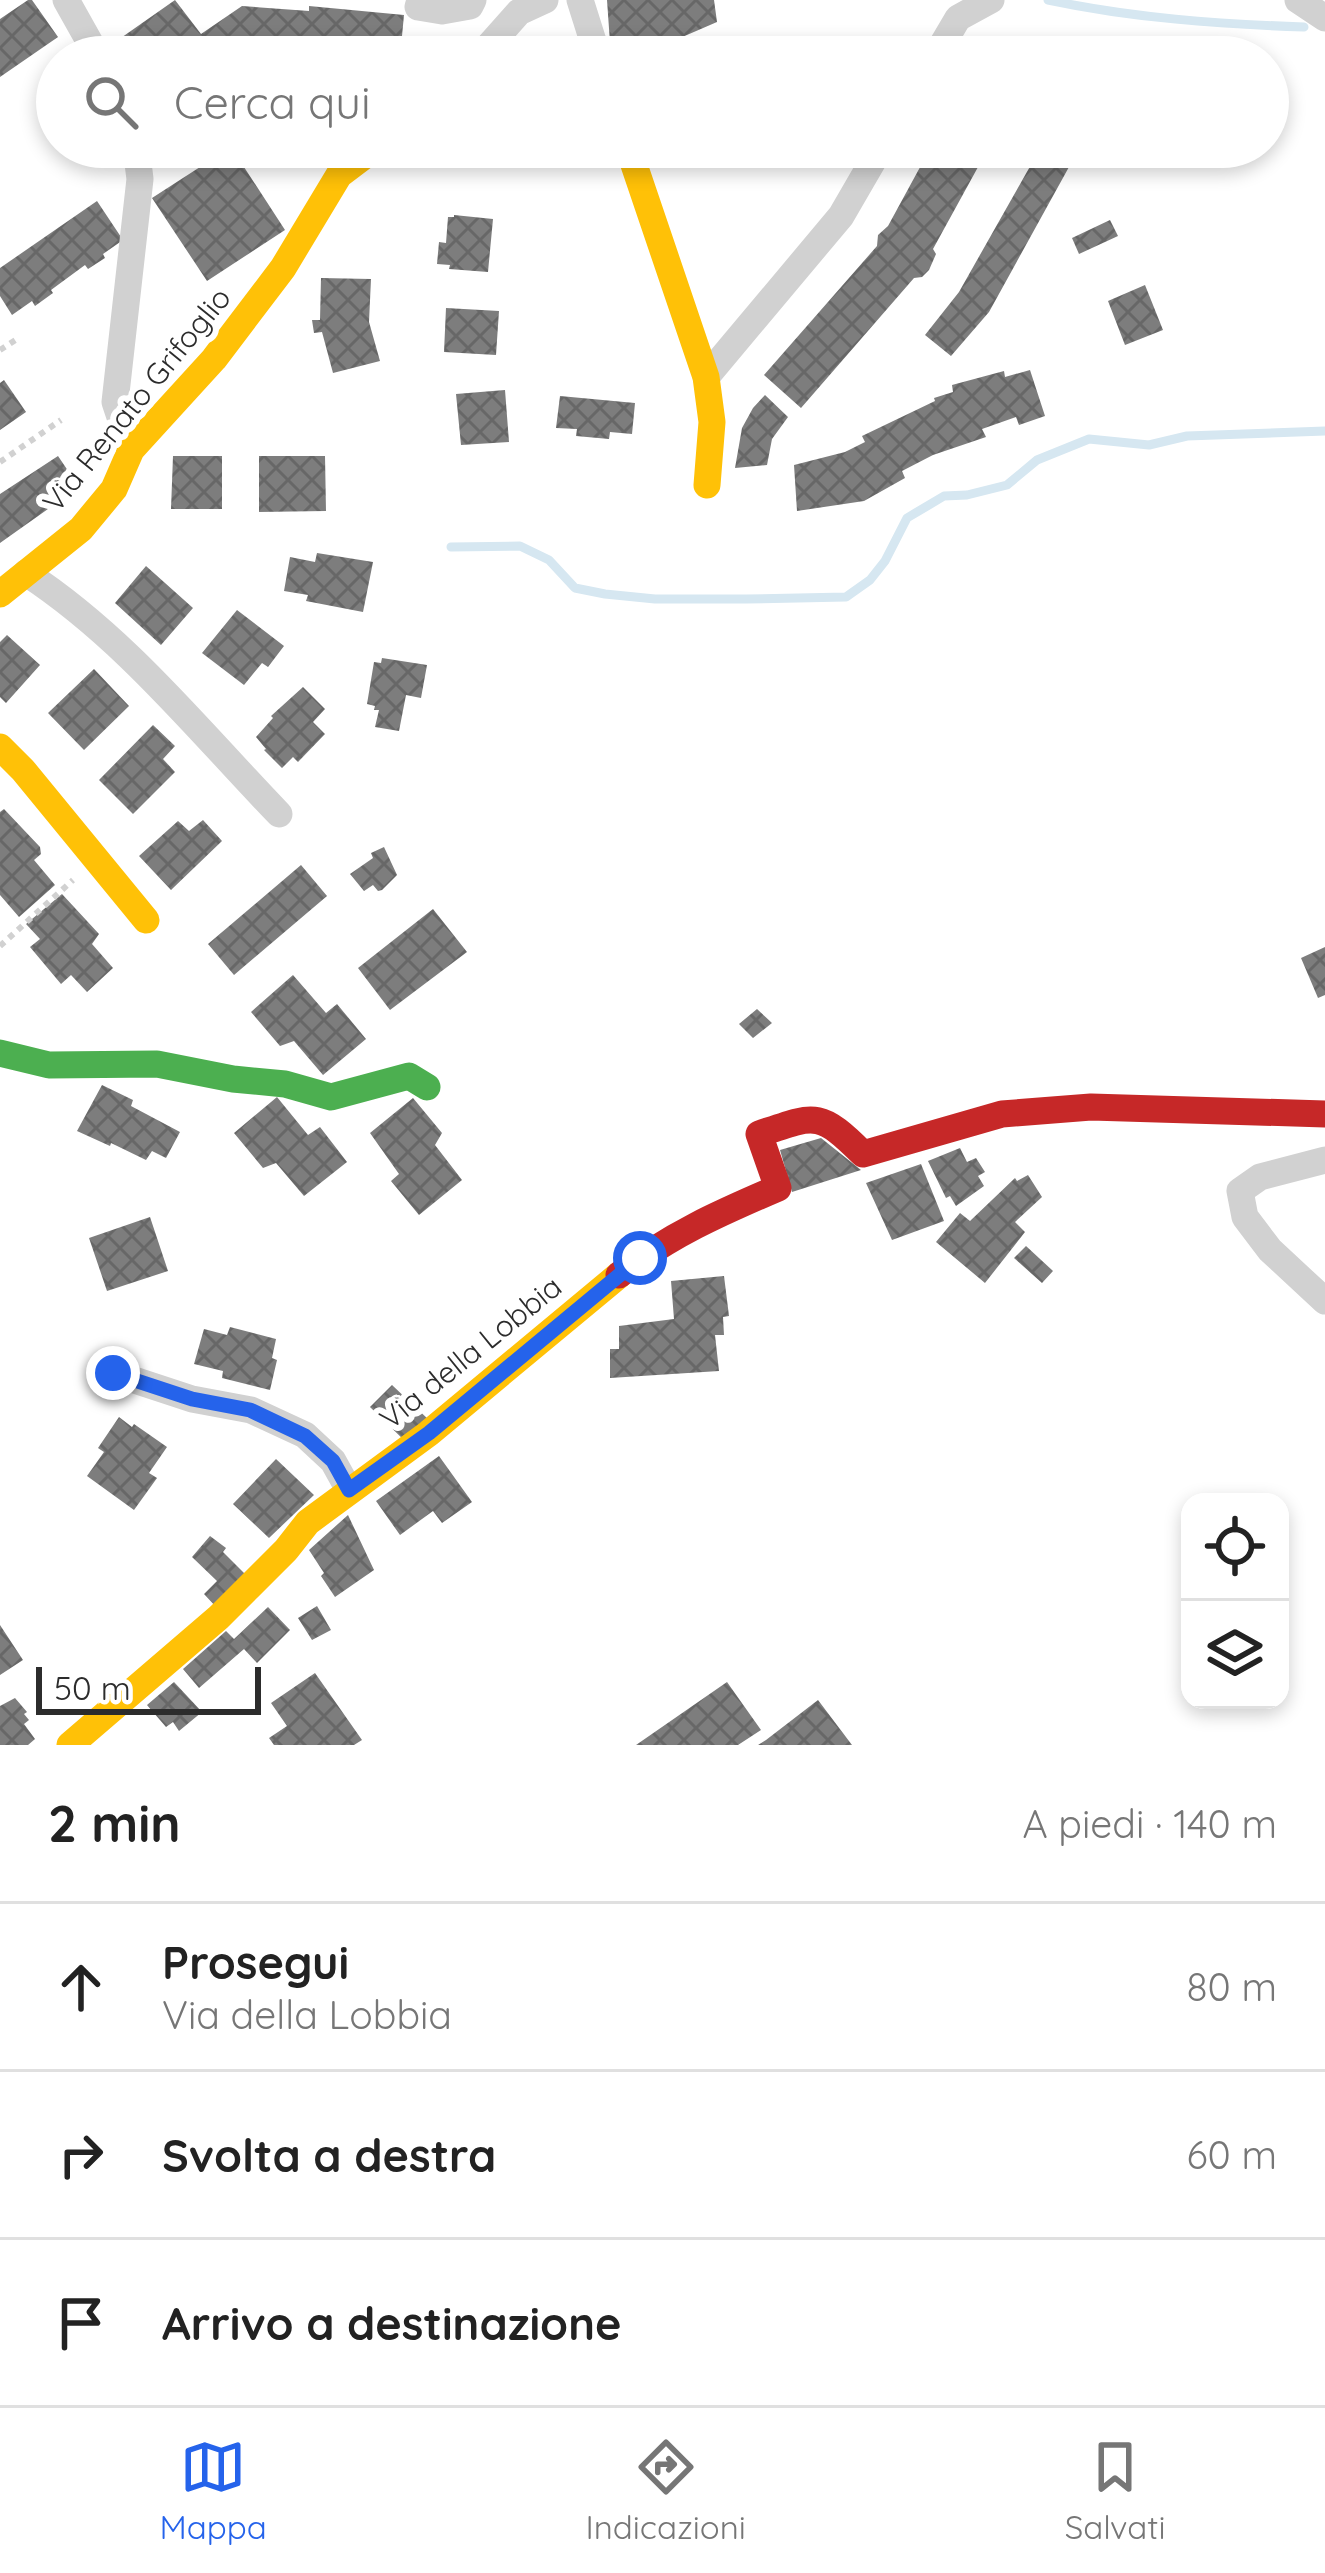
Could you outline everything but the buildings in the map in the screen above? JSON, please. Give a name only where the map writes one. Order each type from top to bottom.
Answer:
[{"type":"street","points":[[66,0],[86,36]]},
{"type":"street","points":[[420,0],[418,7],[442,11],[470,6],[472,0]]},
{"type":"street","points":[[947,36],[958,18],[991,0]]},
{"type":"street","points":[[1298,0],[1325,18]]},
{"type":"street","points":[[574,2],[589,36]]},
{"type":"street","points":[[499,36],[529,4]]},
{"type":"street","points":[[130,450],[115,401],[139,168]]},
{"type":"street","name":"Via Renato Grifoglio","points":[[0,594],[81,529],[114,489],[130,450],[214,359],[284,268],[339,175],[348,168]]},
{"type":"street","points":[[635,168],[706,377],[712,422],[707,485]]},
{"type":"street","points":[[706,377],[841,217],[869,168]]},
{"type":"street","points":[[26,573],[68,601],[142,668],[279,814]]},
{"type":"street","points":[[0,747],[146,920]]},
{"type":"street","points":[[0,1053],[50,1065],[157,1064],[285,1084],[331,1097],[409,1076],[427,1087]]},
{"type":"street","name":"Via della Lobbia","points":[[70,1745],[220,1617],[308,1522],[429,1433],[640,1258],[702,1221],[778,1188],[759,1134],[815,1117],[833,1124],[862,1154],[1002,1114],[1091,1107],[1325,1114]]},
{"type":"street","points":[[1325,1160],[1260,1177],[1240,1191],[1245,1217],[1270,1250],[1325,1301]]},
{"type":"street","points":[[113,1373],[192,1399],[250,1410],[305,1436],[333,1461],[349,1490]]},
{"type":"path","points":[[0,350],[20,337]]},
{"type":"path","points":[[0,462],[62,420]]},
{"type":"path","points":[[0,946],[82,872]]},
{"type":"waterway","points":[[1048,0],[1176,19],[1304,27]]},
{"type":"waterway","points":[[451,547],[520,546],[549,560],[575,588],[605,594],[655,599],[846,597],[870,580],[885,561],[907,518],[944,496],[1007,485],[1037,460],[1089,439],[1149,445],[1187,436],[1325,431]]},
{"type":"traffic: fast","points":[[0,1053],[49,1065],[157,1064],[285,1084],[331,1097],[409,1076],[427,1087]]},
{"type":"traffic: slow","points":[[0,594],[81,529],[114,489],[131,450],[214,359],[283,268],[339,175],[348,168]]},
{"type":"traffic: slow","points":[[635,168],[706,377],[712,422],[707,485]]},
{"type":"traffic: slow","points":[[0,747],[146,920]]},
{"type":"traffic: slow","points":[[70,1745],[219,1617],[308,1522],[429,1433],[619,1275]]},
{"type":"traffic: jam","points":[[619,1275],[676,1237],[778,1188],[759,1134],[805,1120],[826,1123],[863,1154],[1002,1114],[1091,1107],[1325,1114]]},
{"type":"route","points":[[113,1373],[192,1399],[250,1410],[305,1436],[333,1461],[349,1490],[429,1433],[640,1258]]}]
